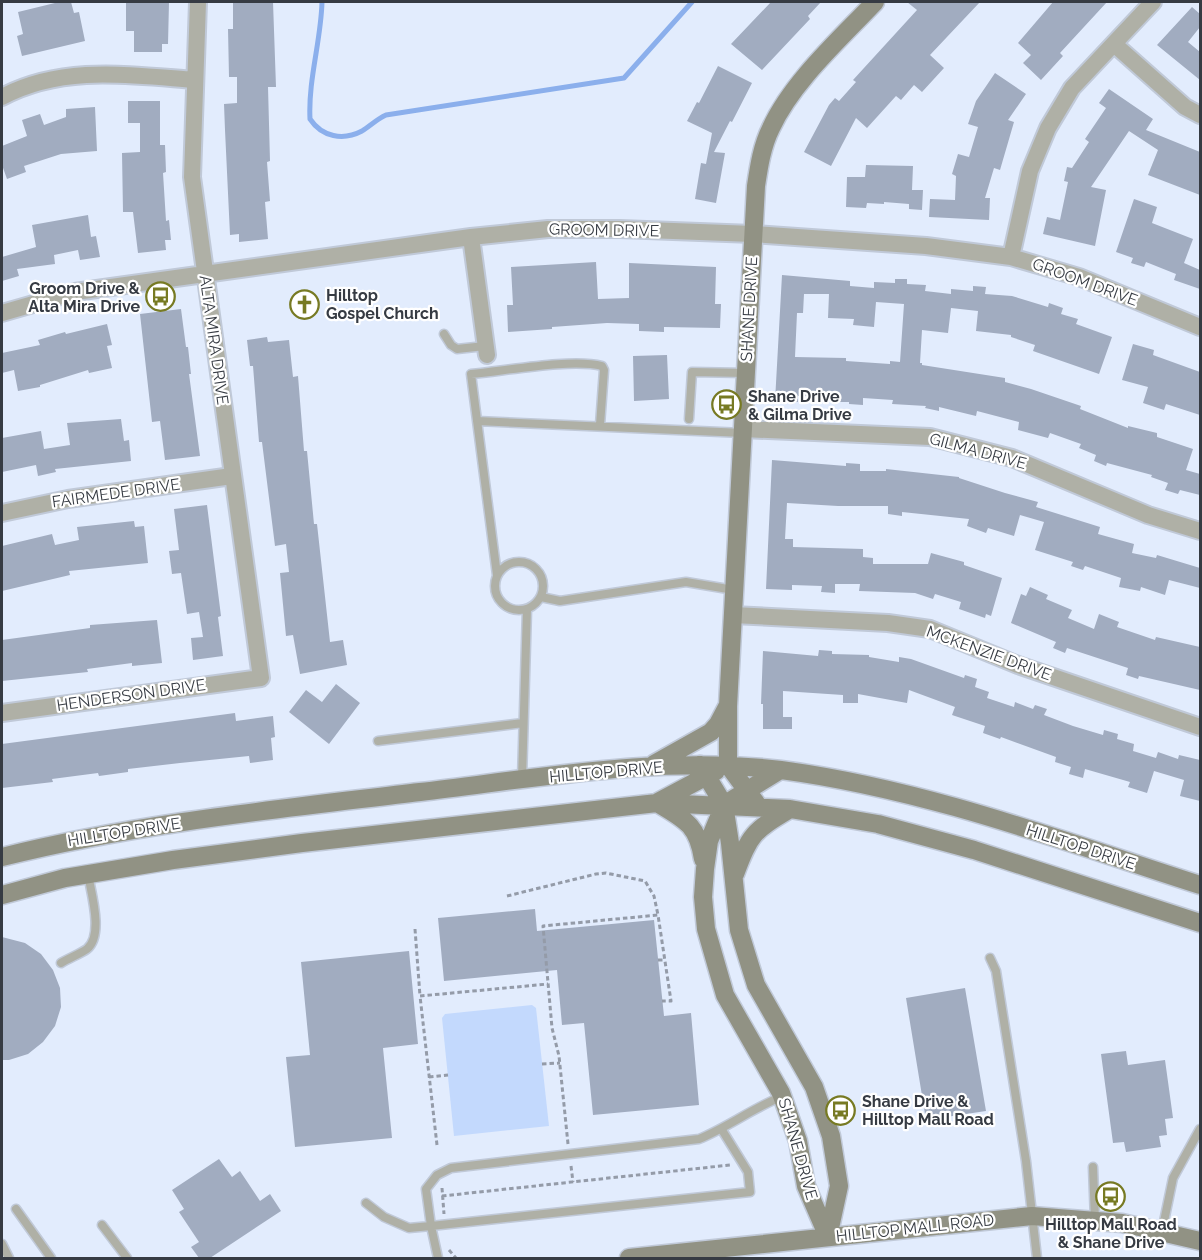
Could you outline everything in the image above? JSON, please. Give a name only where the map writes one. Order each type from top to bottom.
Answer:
[{"type":"main road","name":"SHANE DRIVE","points":[[728,765],[728,706],[753,234],[756,186],[761,156],[782,106],[875,2]]},
{"type":"main road","points":[[649,767],[711,732],[728,706]]},
{"type":"main road","points":[[657,803],[704,771],[728,765],[759,807]]},
{"type":"main road","name":"HILLTOP DRIVE","points":[[728,765],[780,770],[897,792],[984,816],[1200,885]]},
{"type":"main road","name":"HILLTOP DRIVE","points":[[2,857],[57,843],[168,825],[522,780],[649,767],[704,771]]},
{"type":"main road","points":[[724,805],[780,770]]},
{"type":"main road","name":"SHANE DRIVE","points":[[704,771],[724,805],[739,930],[756,985],[814,1087],[831,1136],[839,1186],[828,1237]]},
{"type":"main road","points":[[657,803],[687,820],[700,841],[705,869]]},
{"type":"main road","points":[[2,895],[88,874],[173,860],[657,803],[790,809],[878,824],[963,848],[1200,923]]},
{"type":"main road","name":"SHANE DRIVE","points":[[724,805],[709,841],[703,897],[706,929],[725,995],[783,1096],[798,1141],[806,1186],[828,1237]]},
{"type":"main road","points":[[733,882],[745,847],[752,835],[790,809]]},
{"type":"main road","name":"HILLTOP MALL ROAD","points":[[629,1258],[1032,1216],[1095,1220],[1162,1231],[1200,1241]]},
{"type":"street","name":"ALTA MIRA DRIVE","points":[[198,2],[192,177],[261,678]]},
{"type":"street","points":[[1011,257],[1030,171],[1048,128],[1072,88],[1153,2]]},
{"type":"street","points":[[1114,44],[1185,107],[1200,115]]},
{"type":"street","points":[[2,97],[37,82],[65,75],[116,74],[194,80]]},
{"type":"street","name":"GROOM DRIVE","points":[[2,313],[75,292],[205,273],[471,237],[548,229],[620,229],[753,234],[926,246],[1011,257],[1078,277],[1200,327]]},
{"type":"street","points":[[471,237],[486,350]]},
{"type":"street","name":"GILMA DRIVE","points":[[743,431],[930,437],[1012,458],[1148,515],[1200,531]]},
{"type":"street","name":"FAIRMEDE DRIVE","points":[[2,513],[68,499],[232,476]]},
{"type":"street","name":"MCKENZIE DRIVE","points":[[733,615],[888,623],[930,629],[1018,665],[1200,727]]},
{"type":"street","name":"HENDERSON DRIVE","points":[[2,713],[261,678]]},
{"type":"lane","points":[[444,334],[451,345],[457,349],[486,350],[490,372]]},
{"type":"lane","points":[[497,575],[512,563],[521,562],[530,565],[537,570],[542,579],[541,597],[526,609],[517,610],[508,608],[496,594],[497,575],[471,374],[553,365],[602,366],[604,370],[600,425]]},
{"type":"lane","points":[[689,419],[692,372],[746,373]]},
{"type":"lane","points":[[477,421],[743,431]]},
{"type":"lane","points":[[541,597],[560,601],[686,582],[734,590]]},
{"type":"lane","points":[[522,780],[526,609]]},
{"type":"lane","points":[[378,741],[523,723]]},
{"type":"lane","points":[[61,963],[88,948],[94,938],[96,920],[88,874]]},
{"type":"lane","points":[[990,958],[996,971],[1026,1161],[1037,1258]]},
{"type":"lane","points":[[438,1258],[426,1189],[436,1175],[452,1168],[699,1139],[722,1130],[761,1105],[783,1096]]},
{"type":"lane","points":[[1162,1231],[1173,1178],[1200,1129]]},
{"type":"lane","points":[[366,1203],[384,1217],[409,1228],[750,1192],[748,1172],[722,1130]]},
{"type":"lane","points":[[1093,1167],[1095,1220]]},
{"type":"lane","points":[[16,1209],[51,1258]]},
{"type":"lane","points":[[102,1225],[127,1258]]},
{"type":"lane","points":[[2,1244],[9,1258]]},
{"type":"path","points":[[507,896],[606,873],[645,881],[654,896],[671,1001],[662,1001]]},
{"type":"path","points":[[573,1182],[560,1063],[552,1028],[543,926],[658,915]]},
{"type":"path","points":[[415,929],[436,1145]]},
{"type":"path","points":[[658,960],[664,960]]},
{"type":"path","points":[[420,996],[548,984]]},
{"type":"path","points":[[542,1064],[560,1063]]},
{"type":"path","points":[[429,1077],[448,1075]]},
{"type":"path","points":[[442,1196],[730,1165]]},
{"type":"shaded area","points":[[532,1005],[536,1008],[549,1126],[454,1136],[442,1018],[445,1014]]},
{"type":"building","points":[[59,2],[71,2],[74,13],[79,12],[85,41],[22,56],[17,36],[23,34],[18,12]]},
{"type":"building","points":[[126,2],[169,2],[168,44],[162,44],[162,52],[134,52],[134,31],[126,31]]},
{"type":"building","points":[[233,2],[273,2],[276,87],[268,87],[270,161],[267,162],[270,201],[265,202],[268,239],[239,242],[239,234],[230,235],[224,104],[237,103],[237,77],[229,77],[228,29],[233,29]]},
{"type":"building","points":[[771,2],[821,2],[808,16],[810,19],[762,70],[731,44]]},
{"type":"building","points":[[907,2],[980,2],[930,55],[944,68],[922,92],[914,85],[901,100],[896,96],[867,128],[856,118],[831,166],[804,152],[829,105],[835,98],[839,101],[856,82],[853,80],[917,10]]},
{"type":"building","points":[[1053,2],[1107,2],[1060,53],[1063,56],[1041,80],[1023,63],[1031,55],[1018,43]]},
{"type":"building","points":[[1192,7],[1200,14],[1200,27],[1188,42],[1200,52],[1200,80],[1157,45]]},
{"type":"building","points":[[718,66],[752,83],[714,152],[725,153],[716,203],[695,199],[701,163],[706,164],[712,133],[687,121]]},
{"type":"building","points":[[995,73],[1026,94],[1008,120],[1014,122],[1000,170],[994,168],[985,198],[990,198],[989,220],[929,217],[930,199],[955,200],[956,176],[952,174],[958,154],[969,157],[978,127],[968,124],[976,101]]},
{"type":"building","points":[[1109,89],[1153,119],[1146,130],[1200,152],[1200,195],[1148,175],[1158,150],[1129,131],[1091,187],[1106,190],[1095,246],[1043,234],[1047,217],[1060,220],[1068,182],[1064,181],[1067,167],[1072,168],[1089,142],[1085,139],[1106,108],[1099,103]]},
{"type":"building","points":[[128,101],[160,101],[160,145],[165,145],[166,172],[163,173],[166,221],[169,220],[171,240],[165,240],[166,250],[138,253],[133,212],[123,212],[122,153],[140,152],[140,123],[128,123]]},
{"type":"building","points":[[95,107],[97,151],[61,154],[24,166],[26,172],[7,179],[2,165],[2,146],[27,136],[22,120],[40,114],[44,125],[66,117],[66,109]]},
{"type":"building","points":[[866,165],[913,166],[912,190],[923,190],[922,210],[909,209],[909,204],[884,202],[884,204],[867,203],[866,208],[846,207],[847,177],[865,177]]},
{"type":"building","points":[[1134,199],[1157,207],[1152,223],[1193,239],[1184,263],[1200,270],[1200,289],[1174,280],[1176,274],[1146,262],[1144,267],[1131,263],[1133,258],[1116,252]]},
{"type":"building","points":[[88,215],[91,237],[96,236],[100,257],[80,260],[78,250],[54,255],[55,264],[17,269],[19,276],[2,281],[2,257],[36,247],[32,225]]},
{"type":"building","points":[[596,262],[598,299],[629,298],[629,263],[716,267],[715,304],[721,304],[720,328],[664,327],[664,332],[639,331],[639,324],[607,323],[508,332],[507,305],[513,305],[511,267]]},
{"type":"building","points":[[782,275],[850,281],[850,286],[874,288],[874,282],[895,283],[895,279],[907,279],[907,284],[926,285],[925,291],[951,294],[951,289],[973,291],[973,286],[986,287],[985,294],[1012,296],[1048,307],[1049,303],[1063,308],[1061,314],[1078,319],[1076,324],[1112,337],[1099,374],[1033,351],[1035,345],[1011,337],[1011,335],[976,331],[978,311],[951,308],[948,333],[922,330],[920,363],[922,365],[1005,378],[1005,382],[1081,406],[1080,409],[1128,428],[1128,426],[1157,433],[1157,437],[1193,449],[1186,470],[1200,474],[1200,495],[1180,490],[1178,494],[1165,490],[1168,483],[1151,477],[1152,475],[1107,463],[1106,466],[1094,461],[1096,455],[1079,448],[1081,444],[1050,433],[1048,438],[1018,430],[1019,422],[977,411],[976,416],[939,407],[939,411],[925,408],[926,406],[892,404],[893,400],[863,398],[863,405],[849,404],[849,402],[832,402],[832,396],[798,396],[798,402],[775,401]],"holes":[[[804,294],[829,294],[828,318],[854,319],[853,325],[874,327],[876,302],[904,304],[900,362],[890,361],[890,364],[846,361],[846,358],[795,357],[797,313],[803,313]]]},
{"type":"building","points":[[181,309],[186,347],[188,347],[191,374],[189,374],[200,456],[165,460],[160,421],[152,422],[140,314]]},
{"type":"building","points":[[107,324],[112,345],[107,346],[112,368],[89,373],[88,370],[40,385],[40,387],[18,391],[14,370],[2,373],[2,353],[40,345],[38,340],[65,332],[66,334]]},
{"type":"building","points":[[267,337],[268,342],[289,340],[293,377],[298,376],[304,451],[307,451],[314,524],[317,524],[330,642],[343,640],[347,665],[300,674],[293,635],[286,636],[280,573],[289,572],[286,544],[275,546],[262,442],[259,442],[253,366],[250,366],[247,340]]},
{"type":"building","points":[[1133,344],[1154,350],[1153,355],[1200,372],[1200,415],[1166,404],[1164,410],[1143,403],[1148,387],[1122,380]]},
{"type":"building","points":[[667,355],[669,399],[634,401],[633,356]]},
{"type":"building","points":[[121,419],[124,441],[129,440],[131,461],[55,469],[56,472],[38,476],[36,465],[2,472],[2,438],[41,431],[44,449],[70,445],[67,423]]},
{"type":"building","points":[[772,460],[846,466],[846,463],[860,464],[860,471],[886,471],[886,469],[959,477],[1038,502],[1036,507],[1100,527],[1098,534],[1134,544],[1132,553],[1156,558],[1157,555],[1200,568],[1200,588],[1169,580],[1165,595],[1141,587],[1140,591],[1119,587],[1121,578],[1085,566],[1083,570],[1071,566],[1073,562],[1035,550],[1044,522],[1020,515],[1014,536],[988,528],[986,533],[967,526],[969,519],[902,512],[902,516],[888,514],[888,506],[787,503],[785,539],[793,539],[793,547],[863,549],[863,557],[873,558],[873,564],[928,564],[931,553],[964,562],[964,565],[1002,578],[991,616],[986,614],[985,618],[959,609],[961,602],[935,594],[933,599],[915,593],[859,591],[860,584],[835,584],[835,593],[821,592],[822,586],[792,585],[792,590],[766,589]]},
{"type":"building","points":[[207,505],[221,616],[218,617],[223,656],[193,660],[191,638],[203,637],[199,612],[187,614],[181,573],[172,574],[169,551],[179,550],[174,509]]},
{"type":"building","points":[[134,521],[135,527],[144,526],[148,563],[69,571],[70,575],[2,591],[2,546],[52,534],[55,545],[79,540],[77,527]]},
{"type":"building","points":[[1030,587],[1048,595],[1046,599],[1072,610],[1068,618],[1094,629],[1099,614],[1119,622],[1117,627],[1155,640],[1156,637],[1200,647],[1200,690],[1126,675],[1128,668],[1067,648],[1065,653],[1053,648],[1056,642],[1011,623],[1021,594],[1026,596]]},
{"type":"building","points":[[157,620],[162,663],[132,666],[132,663],[87,669],[88,672],[2,681],[2,640],[90,628],[90,625]]},
{"type":"building","points":[[819,650],[832,651],[832,654],[869,655],[869,657],[899,662],[899,657],[911,659],[964,678],[965,675],[977,679],[975,687],[989,692],[987,698],[1014,707],[1015,702],[1033,709],[1035,705],[1047,709],[1044,715],[1073,726],[1103,735],[1104,730],[1118,734],[1117,739],[1134,744],[1133,751],[1156,758],[1158,752],[1178,759],[1179,755],[1200,760],[1200,801],[1180,796],[1184,780],[1154,771],[1147,793],[1128,787],[1130,782],[1085,769],[1083,778],[1069,774],[1071,767],[1055,762],[1056,757],[1001,737],[1000,739],[983,733],[985,726],[952,715],[955,707],[909,690],[907,703],[858,694],[858,703],[843,703],[843,695],[783,691],[783,717],[792,717],[792,729],[763,729],[763,704],[761,704],[763,651],[818,656]]},
{"type":"building","points":[[336,684],[360,703],[329,744],[289,712],[306,690],[322,702]]},
{"type":"building","points":[[235,713],[236,721],[273,716],[275,737],[271,738],[273,760],[250,763],[249,756],[180,763],[128,769],[128,772],[99,776],[98,773],[52,779],[53,782],[2,788],[2,744]]},
{"type":"building","points":[[535,909],[537,931],[654,920],[664,1016],[691,1013],[699,1105],[593,1115],[584,1023],[562,1025],[557,970],[444,981],[438,918]]},
{"type":"building","points":[[2,937],[25,943],[41,954],[53,970],[60,988],[61,1007],[55,1026],[43,1042],[28,1054],[9,1060],[2,1060]]},
{"type":"building","points":[[409,951],[418,1044],[383,1048],[392,1138],[295,1147],[286,1057],[310,1055],[301,962]]},
{"type":"building","points":[[965,988],[986,1111],[926,1120],[906,998]]},
{"type":"building","points":[[1126,1051],[1128,1065],[1165,1060],[1173,1118],[1165,1119],[1167,1135],[1159,1136],[1161,1147],[1126,1152],[1124,1142],[1113,1143],[1101,1054]]},
{"type":"building","points":[[219,1159],[232,1177],[240,1171],[260,1201],[270,1194],[281,1211],[210,1258],[199,1258],[191,1247],[199,1242],[179,1212],[184,1209],[172,1190]]},
{"type":"waterway","points":[[322,2],[311,90],[310,119],[321,130],[333,136],[355,134],[386,115],[624,78],[692,2]]},
{"type":"place","name":"Groom Drive & Alta Mira Drive","points":[[161,297]]},
{"type":"place","name":"Hilltop Gospel Church","points":[[305,304]]},
{"type":"place","name":"Shane Drive & Gilma Drive","points":[[727,405]]},
{"type":"place","name":"Shane Drive & Hilltop Mall Road","points":[[841,1110]]},
{"type":"place","name":"Hilltop Mall Road & Shane Drive","points":[[1111,1196]]}]
